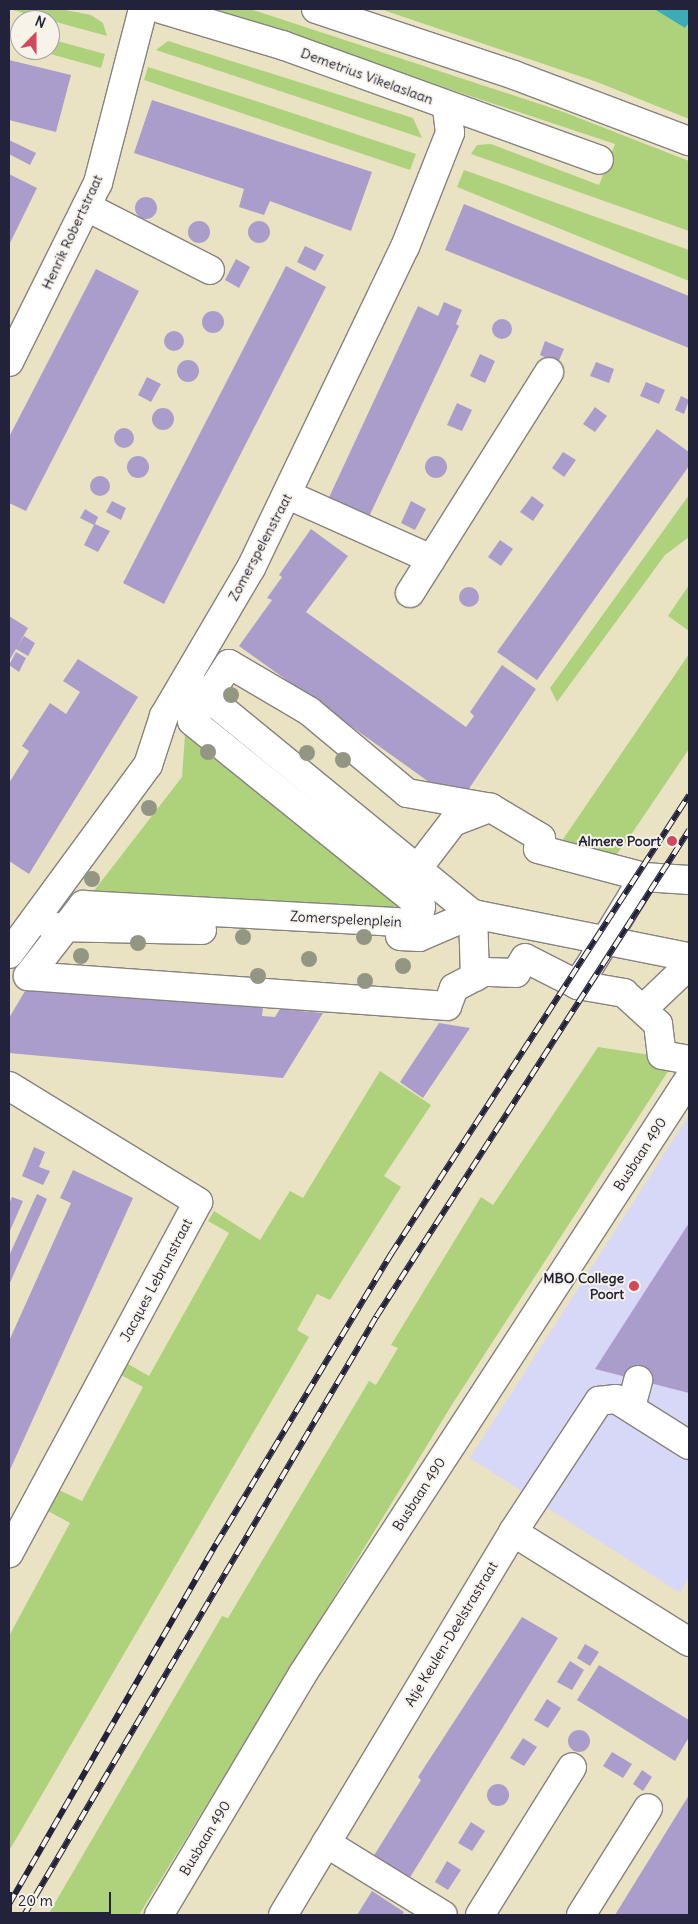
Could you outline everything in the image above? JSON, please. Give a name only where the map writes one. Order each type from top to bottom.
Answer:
[{"type":"street","name":"Henrik Robertstraat","points":[[9,362],[98,183],[143,9]]},
{"type":"street","name":"Demetrius Vikelaslaan","points":[[161,9],[391,83],[447,108],[599,160]]},
{"type":"street","points":[[316,9],[514,75],[689,141]]},
{"type":"street","name":"Zomerspelenstraat","points":[[9,954],[148,765],[164,716],[288,495],[405,247],[450,133],[447,108]]},
{"type":"street","points":[[86,207],[210,270]]},
{"type":"street","points":[[410,593],[550,372]]},
{"type":"street","points":[[288,495],[431,559]]},
{"type":"street","name":"Zomerspelenplein","points":[[578,985],[525,958],[516,973],[475,977],[454,988],[447,1006],[28,976],[83,905],[418,923],[421,906],[192,721],[229,664],[310,711],[407,793],[492,808],[541,838],[538,849],[644,877]]},
{"type":"street","points":[[186,678],[206,699],[472,914],[689,957]]},
{"type":"street","points":[[417,869],[453,822],[492,808]]},
{"type":"street","points":[[689,880],[644,877],[578,985],[624,993],[658,1024],[662,1055],[689,1060]]},
{"type":"street","points":[[472,914],[475,977]]},
{"type":"street","name":"Zomerspelenplein","points":[[26,930],[67,926],[419,936],[472,914]]},
{"type":"street","points":[[642,1009],[689,965]]},
{"type":"street","name":"Busbaan 490","points":[[159,1915],[302,1675],[689,1079]]},
{"type":"street","name":"Jacques Lebrunstraat","points":[[9,1086],[198,1202],[9,1553]]},
{"type":"street","points":[[631,1407],[638,1380]]},
{"type":"street","name":"Atje Keulen-Deelstrastraat","points":[[283,1915],[513,1532],[592,1406],[608,1398],[631,1407],[689,1446]]},
{"type":"street","points":[[513,1532],[689,1642]]},
{"type":"street","points":[[480,1915],[572,1767]]},
{"type":"street","points":[[581,1915],[648,1808]]},
{"type":"street","points":[[326,1843],[442,1915]]},
{"type":"shaded area","name":"MBO College Poort","points":[[689,1115],[689,1578],[680,1593],[470,1458]]},
{"type":"green space","points":[[9,9],[60,9],[91,15],[103,23],[107,36],[60,23],[60,10]]},
{"type":"green space","points":[[208,9],[250,9],[561,111],[689,161],[689,231],[471,154],[477,145],[491,144],[599,185],[615,144]]},
{"type":"green space","points":[[380,9],[654,9],[685,28],[689,23],[689,119],[597,82]]},
{"type":"green space","points":[[168,41],[413,118],[422,138],[156,50]]},
{"type":"green space","points":[[60,42],[105,54],[101,68],[60,57]]},
{"type":"green space","points":[[148,67],[416,154],[410,170],[144,80]]},
{"type":"green space","points":[[464,170],[689,250],[689,281],[457,187]]},
{"type":"green space","points":[[689,495],[689,537],[665,555],[557,702],[550,688]]},
{"type":"green space","points":[[689,585],[689,631],[668,616]]},
{"type":"green space","points":[[689,654],[689,749],[624,845],[607,866],[553,854]]},
{"type":"green space","points":[[192,721],[421,906],[418,923],[83,905],[182,777],[185,734]]},
{"type":"green space","points":[[598,1047],[676,1059],[453,1403],[139,1915],[48,1915],[222,1616],[228,1618],[369,1381],[376,1385],[398,1348],[391,1345],[481,1197],[493,1205]]},
{"type":"green space","points":[[380,1071],[431,1105],[384,1176],[401,1187],[330,1300],[317,1294],[297,1330],[309,1337],[9,1851],[9,1636],[70,1523],[48,1511],[59,1490],[82,1501],[143,1387],[121,1375],[128,1364],[149,1376],[229,1233],[208,1221],[214,1211],[260,1240],[290,1191],[303,1198]]},
{"type":"water","points":[[654,9],[689,9],[689,23],[685,28]]},
{"type":"building","points":[[9,60],[71,75],[56,132],[9,120]]},
{"type":"building","points":[[152,100],[372,172],[351,231],[270,201],[264,215],[239,207],[244,189],[134,153]]},
{"type":"building","points":[[9,140],[36,153],[30,165],[9,154]]},
{"type":"building","points":[[9,174],[37,188],[9,245]]},
{"type":"building","points":[[146,197],[154,200],[157,208],[154,216],[146,219],[138,216],[135,208],[138,200]]},
{"type":"building","points":[[464,204],[689,296],[689,348],[445,250]]},
{"type":"building","points":[[199,221],[207,224],[210,232],[207,240],[199,243],[191,240],[188,232],[191,224]]},
{"type":"building","points":[[259,221],[267,224],[270,232],[267,240],[259,243],[251,240],[248,232],[251,224]]},
{"type":"building","points":[[305,246],[324,255],[315,271],[297,262]]},
{"type":"building","points":[[236,259],[250,267],[239,288],[225,280]]},
{"type":"building","points":[[286,266],[326,287],[164,604],[123,583]]},
{"type":"building","points":[[96,269],[139,291],[26,511],[9,503],[9,437]]},
{"type":"building","points":[[444,302],[462,310],[456,324],[459,326],[365,525],[325,506],[418,306],[438,316]]},
{"type":"building","points":[[213,311],[221,314],[224,322],[221,330],[213,333],[205,330],[202,322],[205,314]]},
{"type":"building","points":[[502,319],[509,322],[512,329],[509,336],[502,339],[495,336],[492,329],[495,322]]},
{"type":"building","points":[[174,331],[181,334],[184,341],[181,348],[174,351],[167,348],[164,341],[167,334]]},
{"type":"building","points":[[545,341],[564,349],[558,363],[540,355]]},
{"type":"building","points":[[480,354],[495,361],[485,383],[470,376]]},
{"type":"building","points":[[188,360],[196,363],[199,371],[196,379],[188,382],[180,379],[177,371],[180,363]]},
{"type":"building","points":[[596,362],[614,369],[609,383],[590,376]]},
{"type":"building","points":[[147,377],[161,384],[151,402],[138,395]]},
{"type":"building","points":[[646,382],[665,390],[659,404],[640,396]]},
{"type":"building","points":[[681,396],[689,400],[684,414],[675,410]]},
{"type":"building","points":[[457,403],[472,410],[462,431],[447,425]]},
{"type":"building","points":[[595,407],[607,416],[595,432],[583,424]]},
{"type":"building","points":[[163,408],[171,411],[174,419],[171,427],[163,430],[155,427],[152,419],[155,411]]},
{"type":"building","points":[[124,428],[131,431],[134,438],[131,445],[124,448],[117,445],[114,438],[117,431]]},
{"type":"building","points":[[657,429],[689,452],[689,466],[537,680],[497,652]]},
{"type":"building","points":[[563,452],[576,460],[564,477],[552,468]]},
{"type":"building","points":[[138,456],[146,459],[149,467],[146,475],[138,478],[130,475],[127,467],[130,459]]},
{"type":"building","points":[[436,456],[444,459],[447,467],[444,475],[436,478],[428,475],[425,467],[428,459]]},
{"type":"building","points":[[100,476],[107,479],[110,486],[107,493],[100,496],[93,493],[90,486],[93,479]]},
{"type":"building","points":[[532,496],[544,505],[533,521],[520,512]]},
{"type":"building","points":[[112,501],[126,508],[121,520],[106,512]]},
{"type":"building","points":[[411,501],[426,509],[415,530],[401,523]]},
{"type":"building","points":[[85,509],[98,517],[95,524],[110,531],[98,552],[84,545],[94,525],[80,518]]},
{"type":"building","points":[[311,529],[348,556],[306,612],[466,727],[474,716],[470,712],[502,665],[536,689],[462,799],[450,797],[239,646],[272,600],[267,598],[282,577],[279,575]]},
{"type":"building","points":[[500,540],[513,549],[501,566],[488,557]]},
{"type":"building","points":[[469,587],[476,590],[479,597],[476,604],[469,607],[462,604],[459,597],[462,590]]},
{"type":"building","points":[[9,616],[28,628],[17,647],[24,636],[35,643],[28,656],[16,649],[9,661]]},
{"type":"building","points":[[16,652],[26,658],[19,672],[9,665]]},
{"type":"building","points":[[78,659],[138,697],[29,874],[9,861],[9,783],[29,751],[22,746],[50,703],[66,714],[80,692],[63,681]]},
{"type":"building","points":[[28,986],[263,1007],[262,1016],[275,1017],[280,1009],[323,1013],[283,1078],[9,1053],[9,1018]]},
{"type":"building","points":[[439,1023],[470,1028],[423,1098],[400,1082]]},
{"type":"building","points":[[34,1147],[45,1152],[39,1167],[50,1171],[43,1185],[22,1176]]},
{"type":"building","points":[[73,1170],[133,1198],[9,1472],[9,1341],[71,1203],[60,1198]]},
{"type":"building","points":[[37,1194],[47,1199],[9,1285],[9,1256]]},
{"type":"building","points":[[12,1197],[23,1201],[9,1233],[9,1204]]},
{"type":"building","points":[[689,1223],[689,1393],[595,1369]]},
{"type":"building","points":[[522,1617],[558,1638],[409,1879],[373,1857],[421,1780],[418,1777]]},
{"type":"building","points":[[585,1644],[599,1652],[590,1666],[577,1658]]},
{"type":"building","points":[[570,1661],[584,1670],[572,1690],[557,1682]]},
{"type":"building","points":[[599,1665],[689,1720],[689,1737],[675,1761],[577,1700]]},
{"type":"building","points":[[547,1699],[561,1708],[548,1728],[534,1720]]},
{"type":"building","points":[[579,1730],[587,1733],[590,1741],[587,1749],[579,1752],[571,1749],[568,1741],[571,1733]]},
{"type":"building","points":[[523,1738],[537,1747],[524,1766],[510,1758]]},
{"type":"building","points":[[612,1752],[632,1764],[623,1778],[603,1766]]},
{"type":"building","points":[[642,1770],[652,1777],[643,1791],[633,1784]]},
{"type":"building","points":[[498,1784],[506,1787],[509,1795],[506,1803],[498,1806],[490,1803],[487,1795],[490,1787]]},
{"type":"building","points":[[689,1795],[689,1915],[615,1915]]},
{"type":"building","points":[[471,1822],[485,1831],[472,1851],[458,1843]]},
{"type":"building","points":[[447,1861],[461,1870],[448,1890],[435,1882]]},
{"type":"building","points":[[372,1891],[404,1912],[402,1915],[357,1915]]},
{"type":"railway","points":[[9,1904],[216,1544],[391,1254],[689,795]]},
{"type":"railway","points":[[24,1915],[376,1317],[689,830]]},
{"type":"place","name":"Almere Poort","points":[[672,841]]},
{"type":"place","name":"MBO College Poort","points":[[634,1286]]}]
